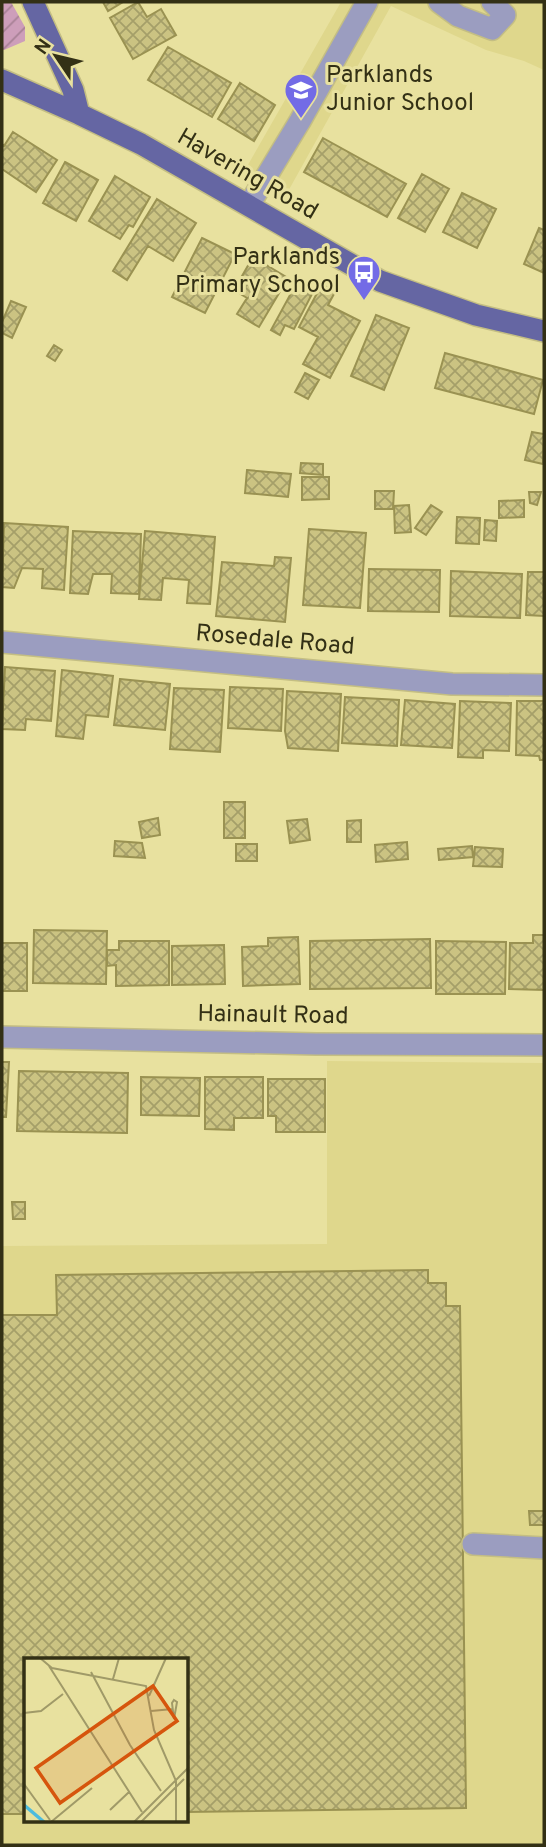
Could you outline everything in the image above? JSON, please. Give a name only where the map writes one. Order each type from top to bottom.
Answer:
[{"type":"main road","points":[[33,2],[73,90],[79,114]]},
{"type":"main road","name":"Havering Road","points":[[2,80],[152,150],[380,281],[476,315],[544,331]]},
{"type":"street","points":[[249,205],[368,2]]},
{"type":"street","points":[[439,2],[458,16],[492,29],[505,15],[492,2]]},
{"type":"street","name":"Rosedale Road","points":[[2,642],[452,684],[544,685]]},
{"type":"street","name":"Hainault Road","points":[[2,1037],[316,1044],[544,1045]]},
{"type":"street","points":[[473,1544],[544,1548]]},
{"type":"shaded area","points":[[2,2],[11,2],[25,27],[25,41],[4,50],[2,49]]},
{"type":"shaded area","name":"Parklands Junior School","points":[[341,2],[544,2],[544,70],[486,50],[391,6],[286,195],[245,170]]},
{"type":"shaded area","points":[[327,1061],[544,1063],[544,1845],[2,1845],[2,1246],[327,1244]]},
{"type":"building","points":[[103,2],[123,2],[108,11]]},
{"type":"building","points":[[138,2],[147,17],[161,9],[176,35],[133,59],[110,18]]},
{"type":"building","points":[[168,47],[231,83],[212,117],[148,80]]},
{"type":"building","points":[[240,83],[275,105],[254,141],[218,119]]},
{"type":"building","points":[[13,132],[57,160],[36,192],[2,169],[2,144],[4,146]]},
{"type":"building","points":[[323,138],[406,184],[387,217],[304,172]]},
{"type":"building","points":[[65,162],[98,180],[76,221],[43,203]]},
{"type":"building","points":[[422,174],[449,189],[425,232],[398,218]]},
{"type":"building","points":[[115,176],[150,197],[133,227],[129,225],[120,239],[89,221]]},
{"type":"building","points":[[462,193],[496,209],[477,248],[443,232]]},
{"type":"building","points":[[157,199],[196,223],[173,261],[148,246],[127,280],[113,271]]},
{"type":"building","points":[[539,228],[544,230],[544,273],[524,264]]},
{"type":"building","points":[[202,238],[235,254],[205,313],[172,297]]},
{"type":"building","points":[[253,257],[288,278],[259,327],[237,314],[247,298],[234,290]]},
{"type":"building","points":[[296,284],[313,292],[294,329],[285,325],[280,335],[271,330]]},
{"type":"building","points":[[322,284],[335,292],[328,305],[360,321],[330,378],[303,364],[318,337],[299,327]]},
{"type":"building","points":[[11,301],[26,307],[12,338],[2,333],[2,322]]},
{"type":"building","points":[[376,315],[409,328],[384,390],[351,376]]},
{"type":"building","points":[[54,345],[62,350],[55,361],[47,356]]},
{"type":"building","points":[[445,353],[543,380],[534,414],[435,388]]},
{"type":"building","points":[[305,373],[319,380],[308,399],[295,392]]},
{"type":"building","points":[[532,432],[544,434],[543,464],[525,460]]},
{"type":"building","points":[[301,463],[323,464],[323,475],[300,473]]},
{"type":"building","points":[[247,470],[291,474],[288,497],[245,493]]},
{"type":"building","points":[[302,477],[329,477],[329,499],[302,500]]},
{"type":"building","points":[[375,491],[394,491],[393,509],[375,509]]},
{"type":"building","points":[[529,492],[541,492],[537,505],[530,503]]},
{"type":"building","points":[[524,500],[524,517],[499,518],[499,501]]},
{"type":"building","points":[[409,505],[411,532],[395,533],[394,506]]},
{"type":"building","points":[[431,505],[442,512],[426,535],[415,528]]},
{"type":"building","points":[[457,517],[480,518],[479,544],[456,543]]},
{"type":"building","points":[[485,520],[497,521],[496,541],[484,540]]},
{"type":"building","points":[[4,523],[68,527],[64,590],[42,588],[43,569],[22,568],[14,588],[2,587]]},
{"type":"building","points":[[309,529],[366,533],[360,608],[303,605]]},
{"type":"building","points":[[73,531],[141,534],[139,594],[111,593],[112,574],[93,574],[88,594],[70,593]]},
{"type":"building","points":[[145,531],[215,537],[210,604],[187,603],[189,580],[163,578],[161,600],[139,599]]},
{"type":"building","points":[[275,557],[291,558],[285,622],[216,616],[222,562],[274,566]]},
{"type":"building","points":[[369,569],[440,570],[439,612],[368,611]]},
{"type":"building","points":[[451,571],[522,574],[520,618],[450,616]]},
{"type":"building","points":[[528,572],[544,572],[544,616],[526,615]]},
{"type":"building","points":[[5,667],[55,671],[51,721],[26,719],[25,730],[2,729]]},
{"type":"building","points":[[62,670],[113,676],[108,717],[86,715],[83,739],[56,736]]},
{"type":"building","points":[[120,679],[170,684],[165,730],[114,725]]},
{"type":"building","points":[[230,687],[283,689],[281,731],[228,728]]},
{"type":"building","points":[[174,688],[224,690],[220,752],[170,749]]},
{"type":"building","points":[[287,691],[341,694],[338,751],[288,748],[285,731]]},
{"type":"building","points":[[345,697],[399,700],[397,746],[342,743]]},
{"type":"building","points":[[405,700],[455,704],[452,748],[401,745]]},
{"type":"building","points":[[460,701],[511,703],[509,751],[483,750],[483,758],[458,757]]},
{"type":"building","points":[[517,701],[544,701],[544,760],[540,760],[539,756],[516,755]]},
{"type":"building","points":[[224,802],[245,802],[245,838],[224,838]]},
{"type":"building","points":[[158,818],[160,835],[142,838],[139,822]]},
{"type":"building","points":[[307,819],[310,840],[290,843],[287,821]]},
{"type":"building","points":[[361,820],[361,842],[347,842],[347,821]]},
{"type":"building","points":[[115,841],[142,843],[145,858],[114,856]]},
{"type":"building","points":[[407,842],[408,859],[376,862],[375,845]]},
{"type":"building","points":[[236,844],[257,844],[257,861],[236,861]]},
{"type":"building","points":[[472,846],[473,857],[439,860],[438,849]]},
{"type":"building","points":[[475,847],[503,849],[502,867],[473,866]]},
{"type":"building","points":[[34,930],[107,931],[106,984],[33,983]]},
{"type":"building","points":[[533,935],[544,935],[544,990],[509,989],[510,943],[533,943]]},
{"type":"building","points":[[298,937],[300,984],[243,986],[242,947],[268,946],[268,938]]},
{"type":"building","points":[[430,939],[431,988],[310,989],[310,941]]},
{"type":"building","points":[[119,941],[169,941],[169,985],[116,986],[116,965],[107,966],[107,950],[119,950]]},
{"type":"building","points":[[436,941],[506,942],[505,994],[436,994]]},
{"type":"building","points":[[2,943],[27,943],[27,991],[2,991]]},
{"type":"building","points":[[224,945],[225,984],[172,985],[172,946]]},
{"type":"building","points":[[2,1062],[9,1062],[6,1117],[2,1117]]},
{"type":"building","points":[[19,1071],[128,1073],[127,1133],[17,1131]]},
{"type":"building","points":[[141,1077],[200,1078],[199,1116],[141,1115]]},
{"type":"building","points":[[205,1077],[263,1077],[263,1118],[234,1118],[234,1130],[205,1129]]},
{"type":"building","points":[[268,1079],[325,1079],[325,1132],[276,1132],[276,1116],[268,1116]]},
{"type":"building","points":[[12,1202],[25,1202],[25,1219],[13,1219]]},
{"type":"building","points":[[428,1270],[428,1283],[446,1283],[446,1306],[460,1306],[466,1808],[189,1812],[189,1658],[24,1658],[24,1814],[2,1814],[2,1315],[57,1315],[56,1275]]},
{"type":"building","points":[[529,1511],[544,1511],[544,1525],[530,1525]]},
{"type":"place","name":"Parklands Junior School","points":[[301,120]]},
{"type":"place","name":"Parklands Primary School","points":[[364,302]]}]
